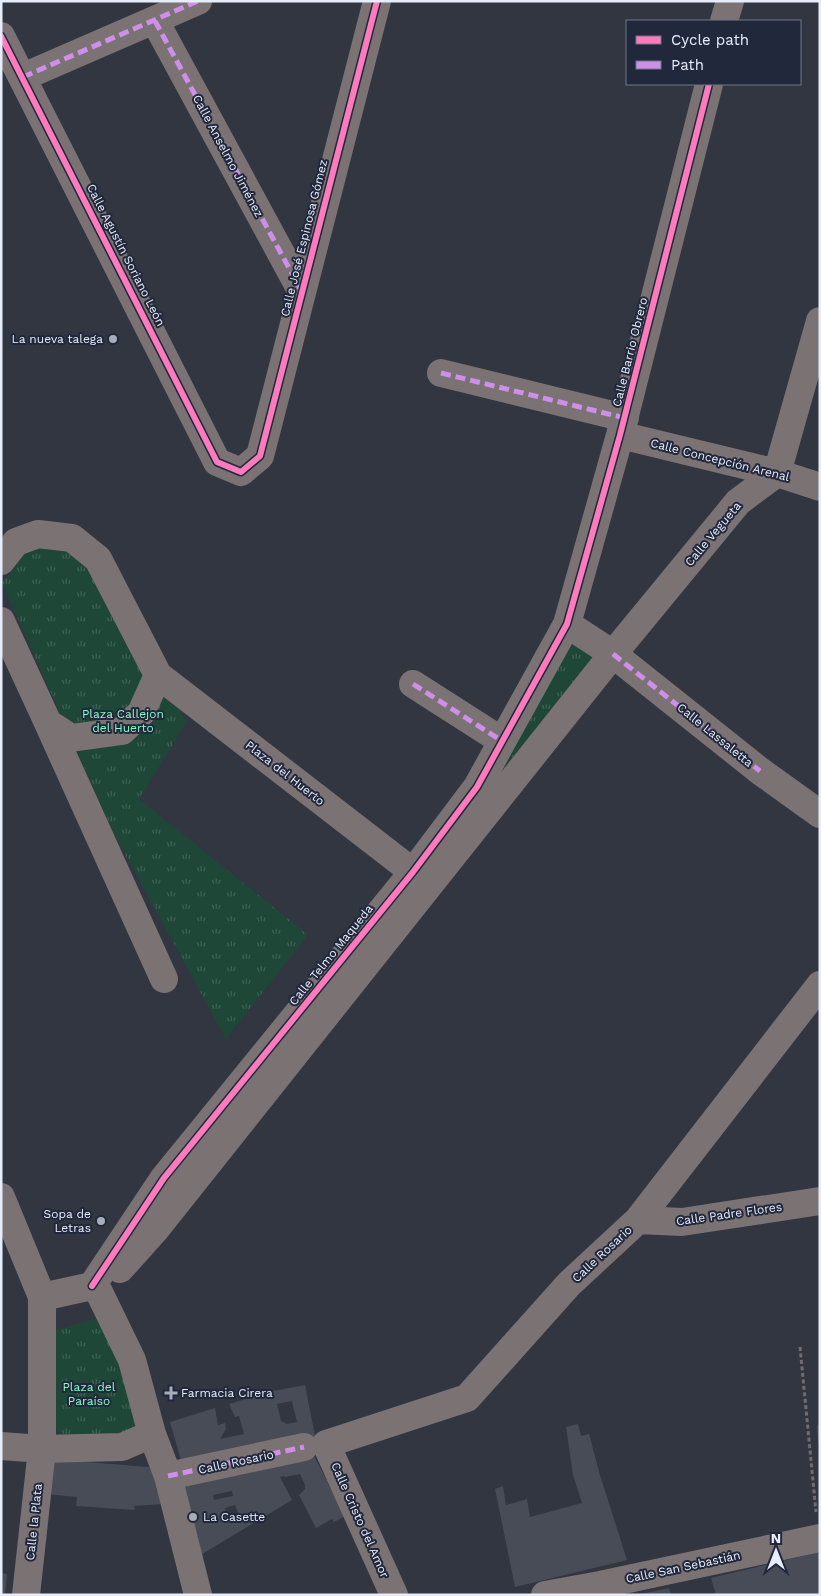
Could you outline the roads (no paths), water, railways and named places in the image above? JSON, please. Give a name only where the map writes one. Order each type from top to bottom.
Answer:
[{"type":"street","points":[[23,77],[198,1]]},
{"type":"street","name":"Calle José Espinosa Gómez","points":[[242,472],[260,456],[377,1]]},
{"type":"street","points":[[724,20],[730,1]]},
{"type":"street","name":"Calle Anselmo Jiménez","points":[[155,21],[302,292]]},
{"type":"street","name":"Calle Agustín Soriano León","points":[[1,36],[217,462],[242,472]]},
{"type":"street","name":"Calle Barrio Obrero","points":[[567,624],[622,426],[709,85]]},
{"type":"street","points":[[777,473],[820,322]]},
{"type":"street","name":"Calle Concepción Arenal","points":[[441,373],[820,487]]},
{"type":"street","name":"Calle Vegueta","points":[[613,654],[738,502],[777,473]]},
{"type":"street","name":"Plaza del Huerto","points":[[1,561],[16,542],[38,534],[72,538],[98,559],[158,675],[413,872]]},
{"type":"street","points":[[1,620],[164,980]]},
{"type":"street","name":"Calle Lassaletta","points":[[567,624],[613,654],[760,771],[820,814]]},
{"type":"street","name":"Calle Telmo Maqueda","points":[[96,1289],[164,1178],[413,872],[477,787],[567,624]]},
{"type":"street","points":[[42,1297],[96,1289],[161,1222],[613,654]]},
{"type":"street","points":[[48,723],[70,738],[122,731],[141,713],[158,675]]},
{"type":"street","points":[[413,684],[502,741]]},
{"type":"street","name":"Calle Rosario","points":[[168,1476],[315,1446],[467,1398],[570,1284],[638,1220],[820,985]]},
{"type":"street","points":[[1,1197],[42,1297],[42,1449]]},
{"type":"street","name":"Calle Padre Flores","points":[[638,1220],[682,1222],[820,1201]]},
{"type":"street","points":[[96,1289],[132,1360],[152,1434],[168,1476],[198,1595]]},
{"type":"street","points":[[1,1446],[42,1449],[122,1447],[152,1434]]},
{"type":"street","name":"Calle Cristo del Amor","points":[[315,1446],[394,1595]]},
{"type":"street","name":"Calle la Plata","points":[[26,1595],[42,1449]]},
{"type":"street","name":"Calle San Sebastián","points":[[546,1595],[601,1590],[819,1538]]},
{"type":"place","name":"La nueva talega","points":[[113,339]]},
{"type":"place","name":"Sopa de Letras","points":[[101,1221]]},
{"type":"place","name":"Farmacia Cirera","points":[[171,1393]]},
{"type":"place","name":"La Casette","points":[[193,1517]]},
{"type":"park label","name":"Plaza Callejon del Huerto","points":[[123,721]]},
{"type":"park label","name":"Plaza del Paraíso","points":[[89,1394]]}]
